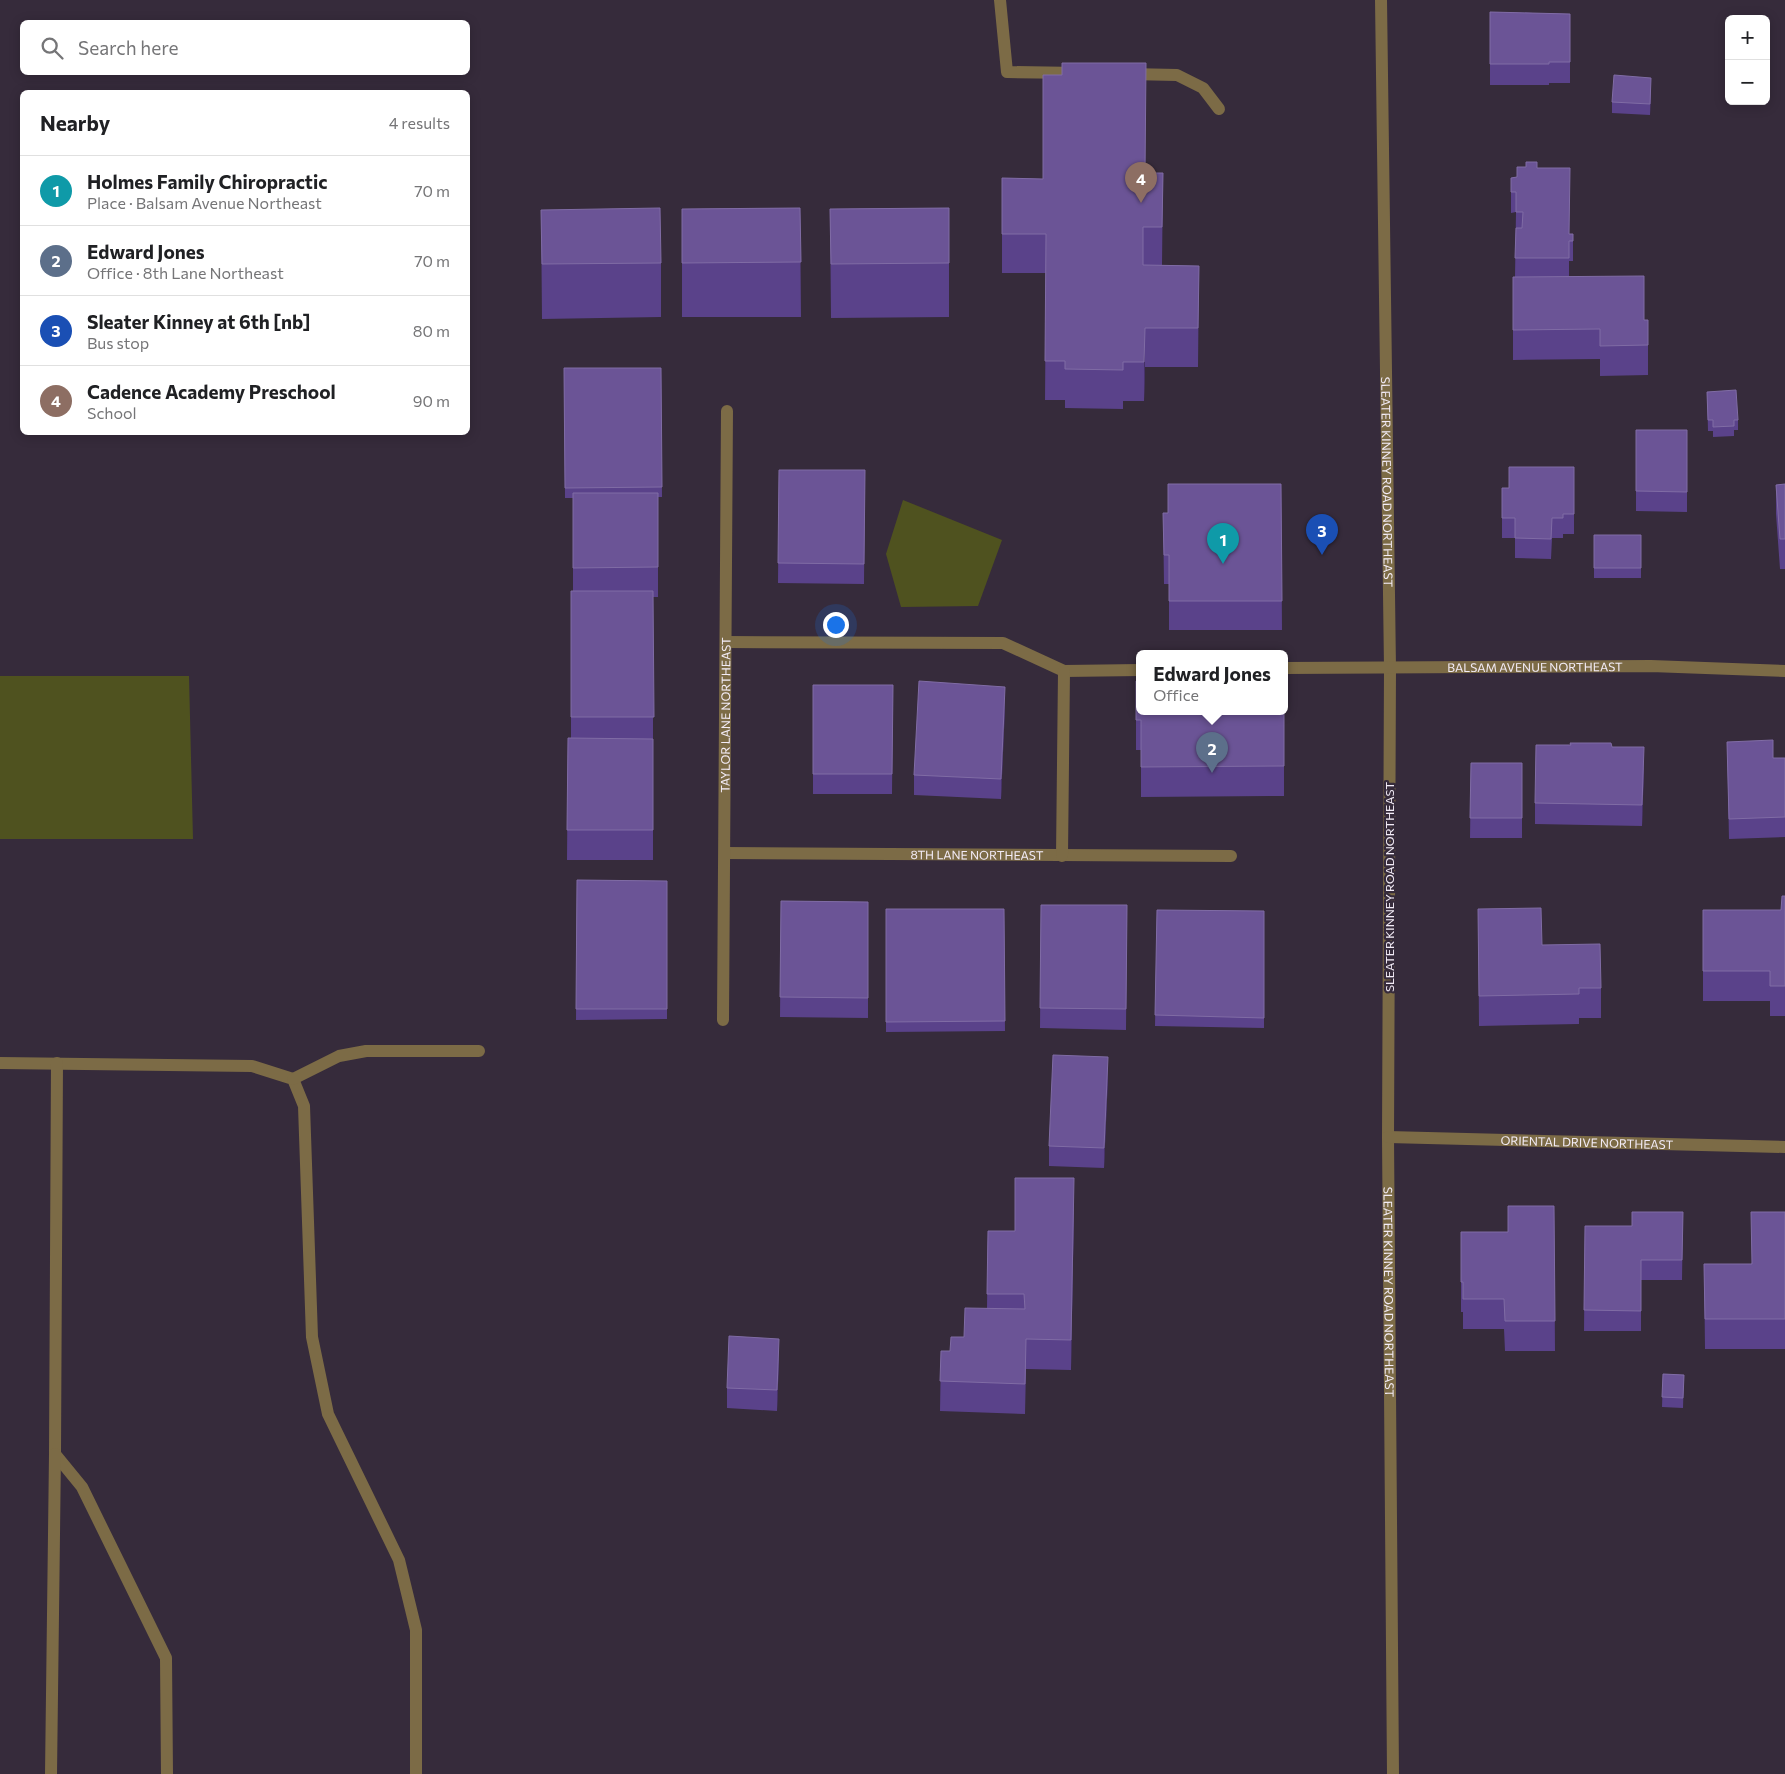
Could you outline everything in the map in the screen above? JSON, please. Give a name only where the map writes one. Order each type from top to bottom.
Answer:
[{"type":"street","points":[[1000,0],[1007,72],[1095,73]]},
{"type":"street","name":"SLEATER KINNEY ROAD NORTHEAST","points":[[1381,0],[1390,668],[1388,1137],[1393,1774]]},
{"type":"street","points":[[1115,74],[1178,75],[1203,88],[1219,109]]},
{"type":"street","name":"TAYLOR LANE NORTHEAST","points":[[724,1020],[727,410]]},
{"type":"street","points":[[726,642],[1003,643],[1064,671],[1136,670]]},
{"type":"street","name":"BALSAM AVENUE NORTHEAST","points":[[1288,668],[1651,666],[1785,671]]},
{"type":"street","points":[[1062,856],[1064,671]]},
{"type":"street","name":"8TH LANE NORTHEAST","points":[[725,853],[1231,856]]},
{"type":"street","points":[[0,1063],[252,1066],[293,1080],[339,1056],[366,1051],[479,1051]]},
{"type":"street","points":[[51,1774],[57,1064]]},
{"type":"street","points":[[293,1080],[304,1106],[312,1337],[328,1414],[399,1560],[408,1595],[416,1630],[416,1774]]},
{"type":"street","name":"ORIENTAL DRIVE NORTHEAST","points":[[1388,1137],[1785,1147]]},
{"type":"street","points":[[55,1454],[82,1487],[166,1658],[167,1774]]},
{"type":"green space","points":[[903,500],[1002,540],[978,606],[901,607],[886,554]]},
{"type":"green space","points":[[0,676],[189,676],[193,839],[0,839]]},
{"type":"building","points":[[1490,12],[1570,14],[1570,62],[1490,64]]},
{"type":"building","points":[[1062,63],[1146,63],[1145,173],[1163,173],[1162,227],[1143,227],[1143,265],[1199,266],[1198,328],[1145,328],[1144,362],[1123,362],[1123,370],[1065,369],[1065,361],[1045,361],[1046,234],[1002,234],[1002,178],[1043,179],[1043,75],[1062,75]]},
{"type":"building","points":[[1614,75],[1651,78],[1650,104],[1612,102]]},
{"type":"building","points":[[1526,162],[1537,162],[1537,168],[1570,168],[1569,234],[1573,234],[1573,241],[1569,241],[1569,258],[1515,258],[1516,228],[1522,228],[1523,212],[1516,212],[1516,192],[1511,192],[1511,178],[1517,177],[1517,167],[1526,167]]},
{"type":"building","points":[[660,208],[661,263],[542,264],[541,210]]},
{"type":"building","points":[[800,208],[801,262],[682,263],[682,209]]},
{"type":"building","points":[[949,208],[949,263],[831,264],[830,209]]},
{"type":"building","points":[[1644,276],[1644,320],[1648,320],[1648,345],[1600,346],[1600,329],[1513,330],[1513,277]]},
{"type":"building","points":[[564,368],[661,368],[662,487],[565,488]]},
{"type":"building","points":[[1736,390],[1738,420],[1734,420],[1734,426],[1713,427],[1713,420],[1708,420],[1707,392]]},
{"type":"building","points":[[1636,430],[1687,430],[1687,492],[1636,491]]},
{"type":"building","points":[[1509,467],[1574,467],[1574,514],[1563,514],[1563,518],[1552,518],[1551,539],[1515,538],[1515,518],[1502,518],[1502,488],[1509,488]]},
{"type":"building","points":[[779,470],[865,470],[864,564],[778,563]]},
{"type":"building","points":[[1168,484],[1281,484],[1282,601],[1169,601],[1169,555],[1164,555],[1163,513],[1168,513]]},
{"type":"building","points":[[1785,484],[1785,539],[1780,539],[1776,485]]},
{"type":"building","points":[[573,493],[658,493],[658,567],[573,568]]},
{"type":"building","points":[[1594,535],[1641,535],[1641,568],[1594,568]]},
{"type":"building","points":[[571,591],[653,591],[654,717],[571,717]]},
{"type":"building","points":[[919,681],[1005,687],[1001,779],[914,775]]},
{"type":"building","points":[[813,685],[893,685],[892,774],[813,774]]},
{"type":"building","points":[[1136,715],[1284,715],[1284,766],[1141,767],[1141,720],[1136,720]]},
{"type":"building","points":[[568,738],[653,739],[653,830],[567,830]]},
{"type":"building","points":[[1773,740],[1773,758],[1785,758],[1785,817],[1729,819],[1727,742]]},
{"type":"building","points":[[1570,743],[1611,743],[1612,747],[1644,747],[1642,805],[1535,803],[1536,745],[1571,745]]},
{"type":"building","points":[[1471,763],[1522,763],[1522,818],[1470,818]]},
{"type":"building","points":[[577,880],[667,881],[667,1009],[576,1009]]},
{"type":"building","points":[[1782,896],[1785,896],[1785,986],[1770,986],[1770,971],[1703,971],[1703,910],[1781,910]]},
{"type":"building","points":[[781,901],[868,902],[868,998],[780,997]]},
{"type":"building","points":[[1041,905],[1127,905],[1126,1009],[1040,1008]]},
{"type":"building","points":[[1541,908],[1542,945],[1600,944],[1601,988],[1579,988],[1579,994],[1479,996],[1478,909]]},
{"type":"building","points":[[886,909],[1004,909],[1005,1021],[886,1022]]},
{"type":"building","points":[[1157,910],[1264,911],[1264,1018],[1155,1015]]},
{"type":"building","points":[[1053,1055],[1108,1057],[1104,1148],[1049,1146]]},
{"type":"building","points":[[1015,1178],[1074,1178],[1071,1340],[1026,1339],[1025,1384],[940,1381],[941,1351],[950,1351],[951,1337],[964,1337],[965,1308],[1025,1309],[1024,1294],[987,1294],[988,1231],[1015,1231]]},
{"type":"building","points":[[1508,1206],[1554,1206],[1555,1321],[1505,1321],[1504,1299],[1463,1299],[1461,1232],[1508,1232]]},
{"type":"building","points":[[1632,1212],[1683,1212],[1682,1260],[1641,1260],[1641,1311],[1584,1310],[1585,1226],[1632,1226]]},
{"type":"building","points":[[1751,1212],[1785,1212],[1785,1319],[1705,1319],[1704,1264],[1752,1264]]},
{"type":"building","points":[[729,1336],[779,1339],[777,1390],[727,1388]]},
{"type":"building","points":[[1663,1374],[1684,1375],[1683,1398],[1662,1397]]},
{"type":"place","name":"Cadence Academy Preschool","points":[[1141,203]]},
{"type":"place","name":"Sleater Kinney at 6th [nb]","points":[[1322,555]]},
{"type":"place","name":"Holmes Family Chiropractic","points":[[1223,564]]},
{"type":"place","name":"Edward Jones","points":[[1212,773]]}]
